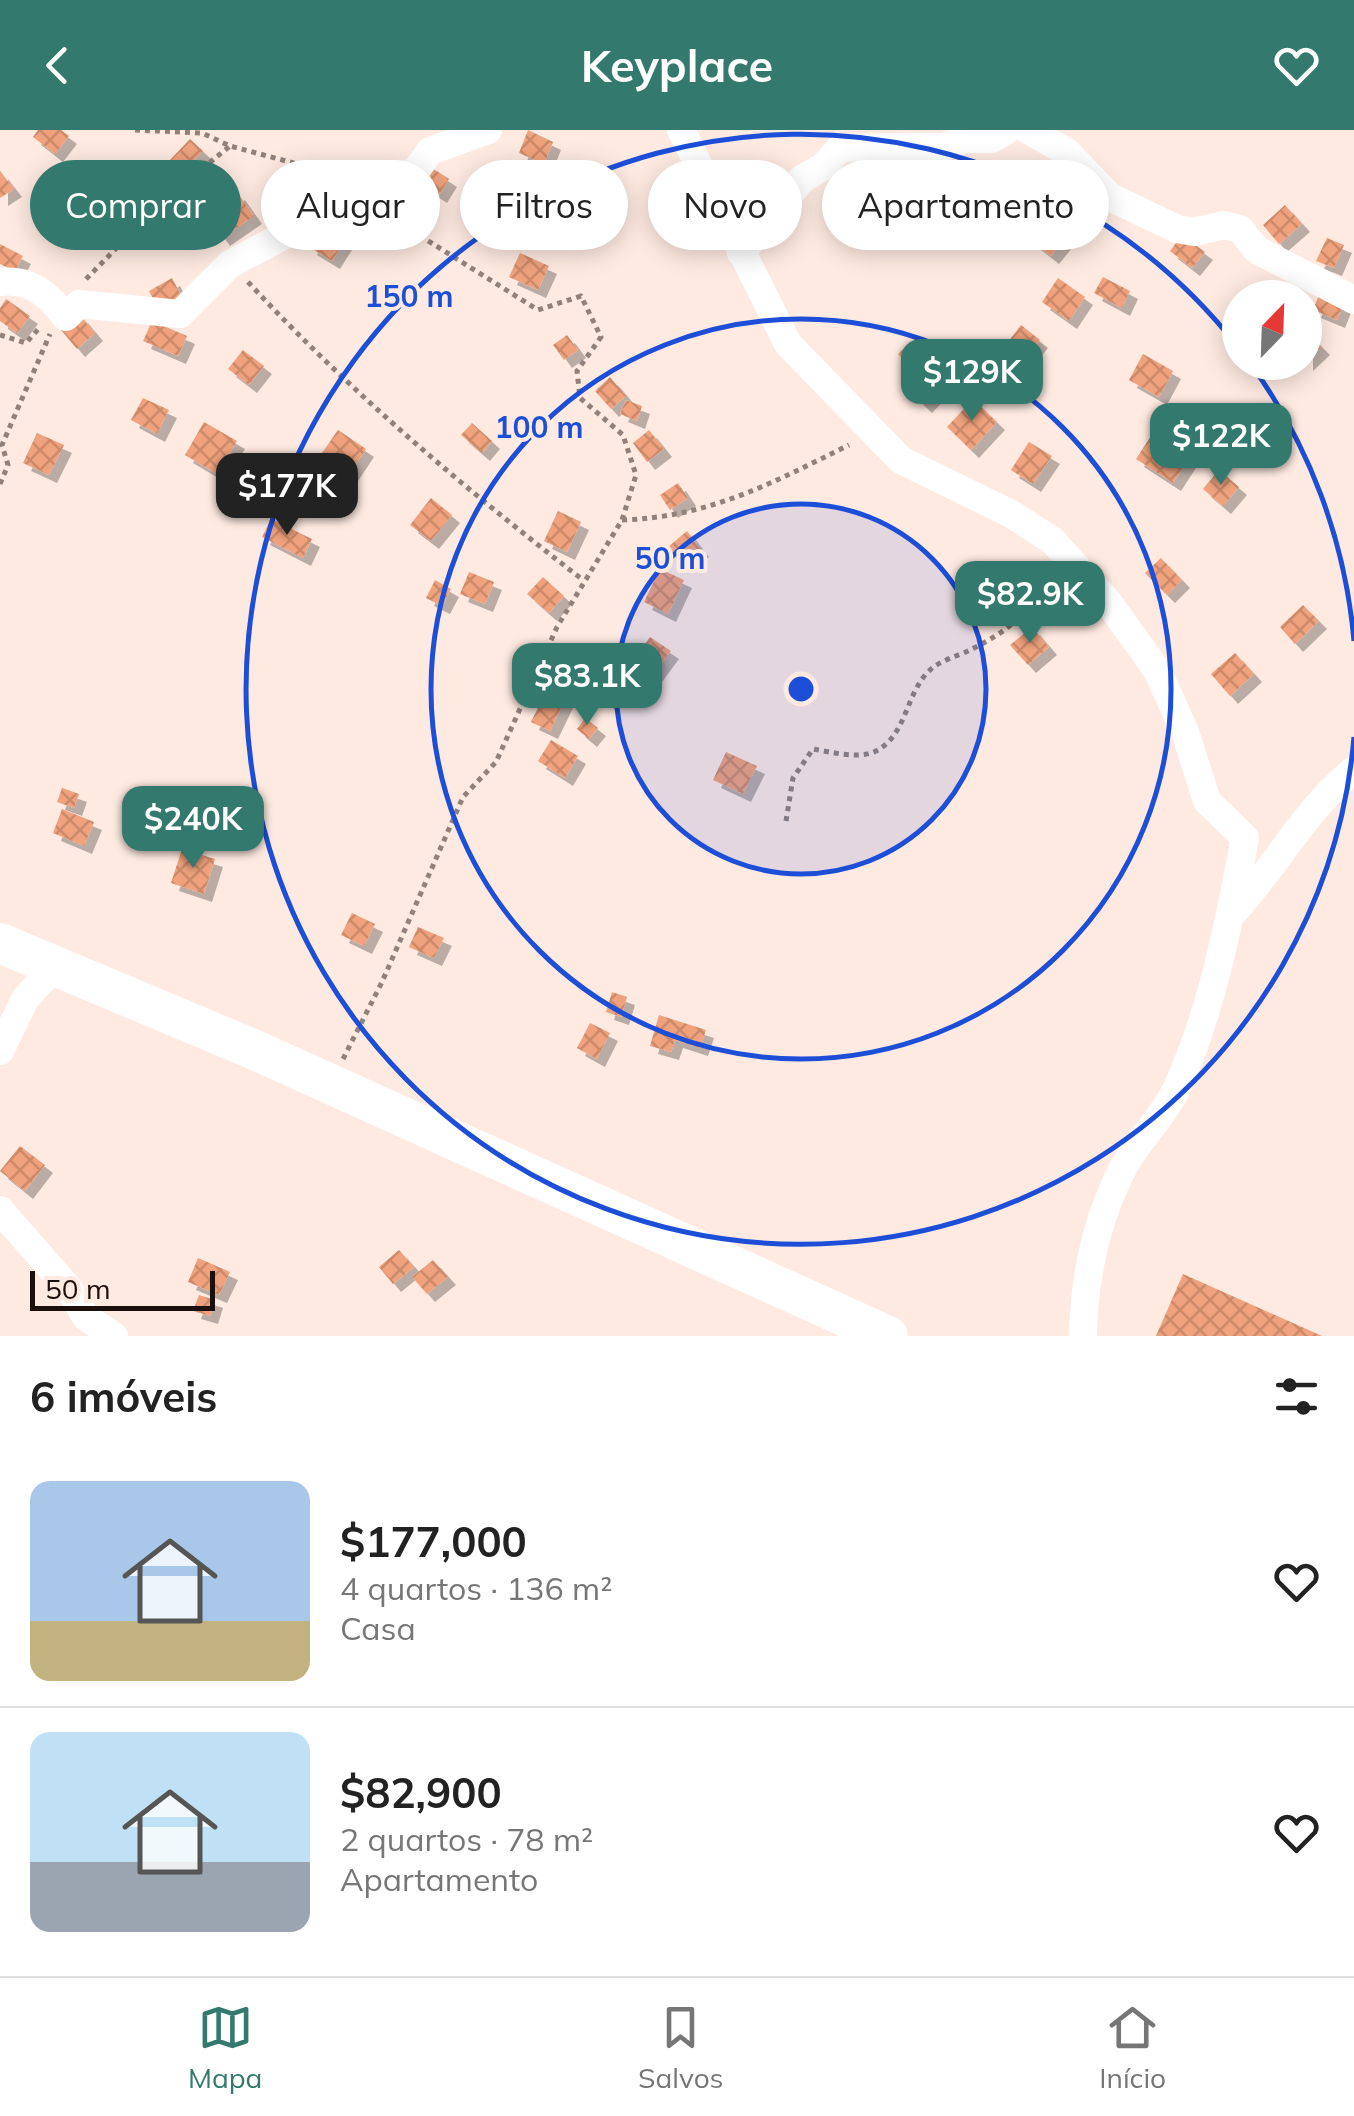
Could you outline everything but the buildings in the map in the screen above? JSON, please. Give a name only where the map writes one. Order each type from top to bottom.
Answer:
[{"type":"street","points":[[424,160],[430,151],[488,130]]},
{"type":"street","points":[[681,130],[788,344],[900,460],[1012,515],[1064,554],[1108,602],[1157,670],[1185,732],[1207,801],[1245,838],[1262,883]]},
{"type":"street","points":[[740,254],[802,179],[822,167],[840,148],[944,147],[966,139],[992,139],[1007,130]]},
{"type":"street","points":[[1028,130],[1067,152],[1110,197],[1177,229],[1194,232],[1224,224],[1240,229],[1257,250],[1354,300]]},
{"type":"street","points":[[0,282],[24,282],[46,293],[62,312],[79,304],[180,314],[230,264],[261,248]]},
{"type":"street","points":[[1229,917],[1262,883],[1310,810],[1354,770]]},
{"type":"street","points":[[1083,1336],[1084,1282],[1101,1220],[1125,1164],[1165,1108],[1192,1051],[1229,917],[1245,838]]},
{"type":"street","points":[[0,943],[329,1084],[888,1336]]},
{"type":"street","points":[[0,1051],[25,999],[55,966]]},
{"type":"street","points":[[0,1210],[69,1289],[86,1317],[114,1336]]},
{"type":"path","points":[[136,131],[202,133],[230,146],[282,160]]},
{"type":"path","points":[[213,160],[230,146]]},
{"type":"path","points":[[329,1084],[382,982],[463,796],[496,762],[524,693],[583,580],[622,520],[636,474],[623,435],[580,398],[577,371],[602,337],[581,296],[538,310],[440,249]]},
{"type":"path","points":[[0,335],[26,344],[62,312],[119,250]]},
{"type":"path","points":[[216,250],[321,361],[500,516],[583,580]]},
{"type":"path","points":[[0,484],[8,464],[2,445],[45,338],[62,312]]},
{"type":"path","points":[[622,520],[672,518],[725,503],[872,433]]},
{"type":"path","points":[[786,821],[793,778],[813,749],[848,754],[875,752],[902,724],[906,704],[929,669],[981,644],[1032,610],[1064,554]]}]
